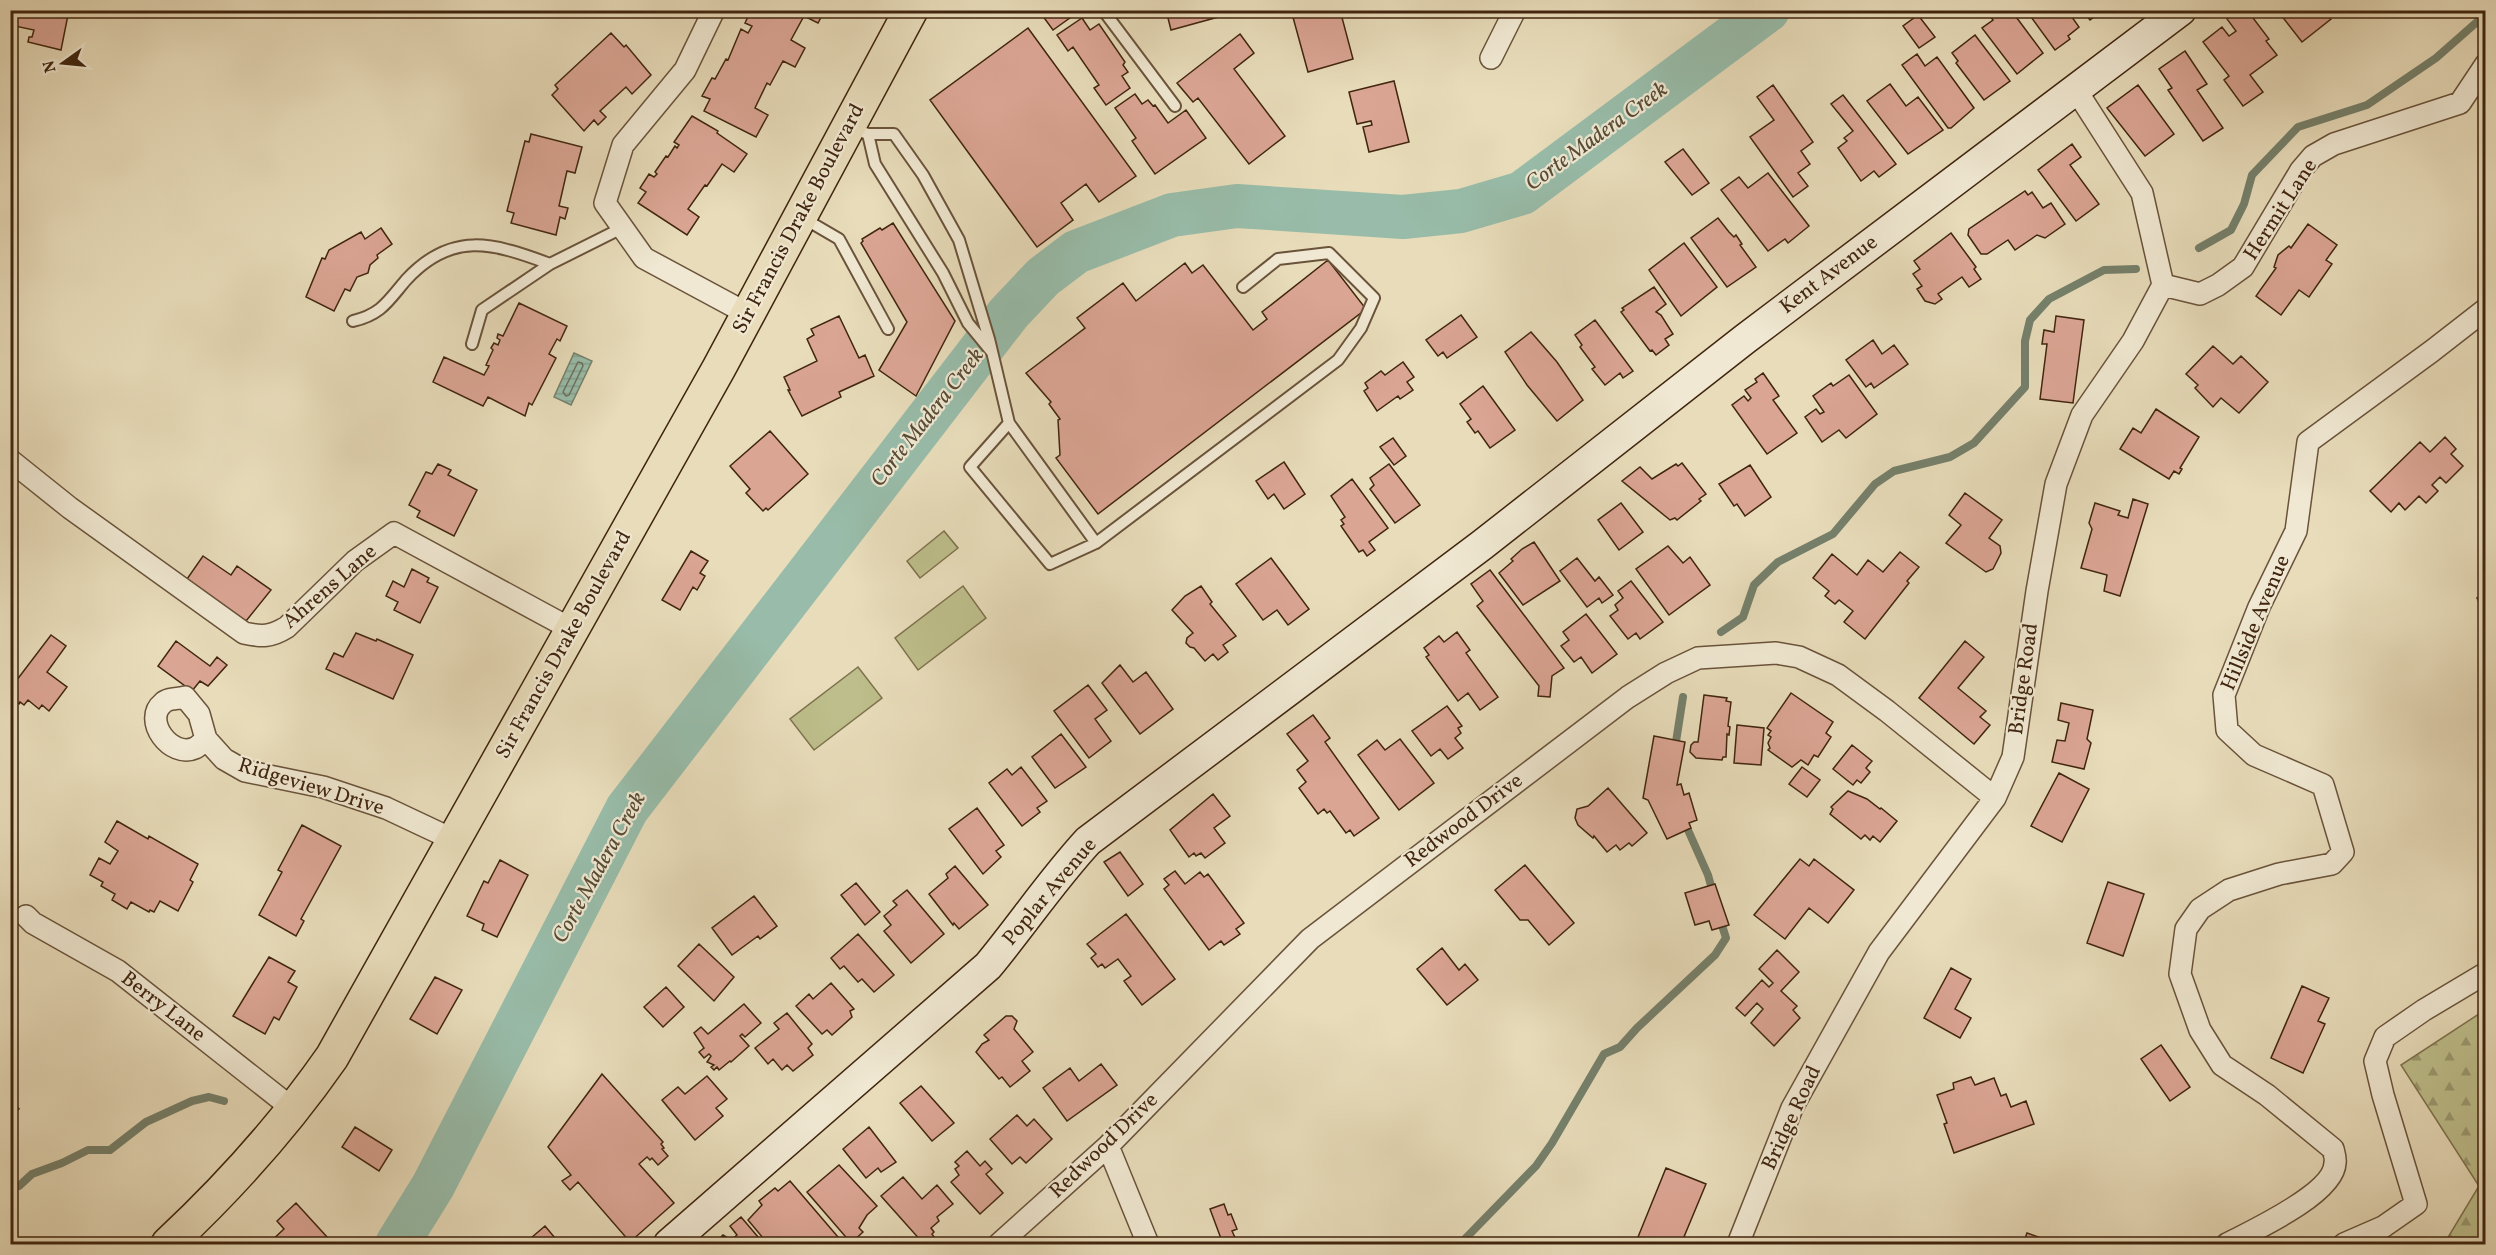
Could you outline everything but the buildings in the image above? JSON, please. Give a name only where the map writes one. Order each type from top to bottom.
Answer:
[{"type":"main road","name":"Sir Francis Drake Boulevard","points":[[168,1245],[236,1178],[332,1057],[573,630],[800,217],[858,130],[911,10]]},
{"type":"street","points":[[714,10],[685,70],[623,145],[604,203],[644,258],[748,314]]},
{"type":"street","points":[[1491,58],[1515,10]]},
{"type":"street","name":"Kent Avenue","points":[[1482,545],[1736,346],[2181,10]]},
{"type":"street","name":"Hermit Lane","points":[[2163,285],[2200,294],[2218,285],[2243,267],[2301,170],[2313,156],[2334,144],[2460,103],[2486,64]]},
{"type":"street","points":[[2076,90],[2142,193],[2163,285]]},
{"type":"street","name":"Bridge Road","points":[[1738,1245],[1792,1108],[1879,952],[1995,798],[2013,757],[2037,591],[2056,484],[2082,415],[2133,341],[2163,285]]},
{"type":"street","name":"Hillside Avenue","points":[[2227,1245],[2306,1200],[2326,1183],[2336,1165],[2333,1149],[2266,1095],[2222,1065],[2200,1030],[2180,974],[2186,929],[2200,909],[2229,890],[2278,874],[2332,864],[2343,852],[2323,785],[2254,755],[2227,730],[2224,694],[2259,607],[2296,531],[2308,442],[2486,309]]},
{"type":"street","name":"Ahrens Lane","points":[[10,460],[70,508],[244,633],[260,637],[274,635],[287,627],[355,561],[394,533],[573,630]]},
{"type":"street","name":"Poplar Avenue","points":[[669,1245],[988,966],[1024,923],[1063,868],[1088,841],[1482,545]]},
{"type":"street","name":"Redwood Drive","points":[[999,1245],[1108,1146],[1310,939],[1628,697],[1666,673],[1698,658],[1776,653],[1799,657],[1838,675],[1887,711],[1995,798]]},
{"type":"street","name":"Ridgeview Drive","points":[[206,739],[224,759],[245,771],[323,787],[386,808],[454,840]]},
{"type":"street","name":"Berry Lane","points":[[26,916],[33,924],[118,971],[293,1109]]},
{"type":"street","points":[[2344,1245],[2383,1227],[2416,1204],[2375,1061],[2385,1037],[2424,1010],[2486,973]]},
{"type":"street","points":[[1108,1146],[1148,1245]]},
{"type":"lane","points":[[1103,10],[1175,106]]},
{"type":"lane","points":[[858,130],[875,164],[943,273],[968,323],[993,354]]},
{"type":"lane","points":[[858,130],[894,134],[923,175],[959,240],[993,354],[1010,423],[1096,543]]},
{"type":"lane","points":[[800,217],[839,239],[888,329]]},
{"type":"lane","points":[[472,344],[482,310],[550,264],[622,228]]},
{"type":"lane","points":[[353,321],[368,318],[380,310],[406,280],[429,260],[450,248],[470,244],[493,247],[550,264]]},
{"type":"lane","points":[[1010,423],[970,467],[1050,564],[1096,543],[1338,360],[1361,328],[1374,298],[1329,253],[1278,259],[1243,286]]},
{"type":"green space","points":[[944,531],[958,548],[920,578],[907,561]]},
{"type":"green space","points":[[963,586],[986,618],[918,670],[895,638]]},
{"type":"green space","points":[[858,667],[882,698],[814,750],[790,719]]},
{"type":"green space","points":[[2485,1010],[2485,1244],[2444,1244],[2479,1186],[2401,1065]]},
{"type":"water","points":[[574,353],[592,361],[571,405],[554,397]]},
{"type":"waterway","name":"Corte Madera Creek","points":[[397,1244],[433,1186],[627,809],[1009,313],[1043,277],[1076,252],[1172,215],[1237,206],[1403,217],[1461,211],[1522,193],[1768,10]]},
{"type":"waterway","points":[[2199,248],[2231,230],[2244,204],[2252,175],[2298,127],[2367,105],[2436,58],[2486,14]]},
{"type":"waterway","points":[[1721,632],[1743,617],[1754,585],[1778,562],[1833,534],[1875,484],[1894,471],[1950,457],[1974,443],[2025,387],[2025,341],[2030,320],[2049,299],[2104,270],[2136,269]]},
{"type":"waterway","points":[[1675,748],[1683,697]]},
{"type":"waterway","points":[[1684,821],[1708,875],[1713,893]]},
{"type":"waterway","points":[[1460,1244],[1536,1166],[1604,1054],[1620,1047],[1637,1028],[1715,955],[1726,938],[1720,919]]},
{"type":"waterway","points":[[10,1188],[19,1186],[32,1174],[88,1150],[110,1150],[146,1122],[192,1101],[209,1097],[224,1101]]}]
